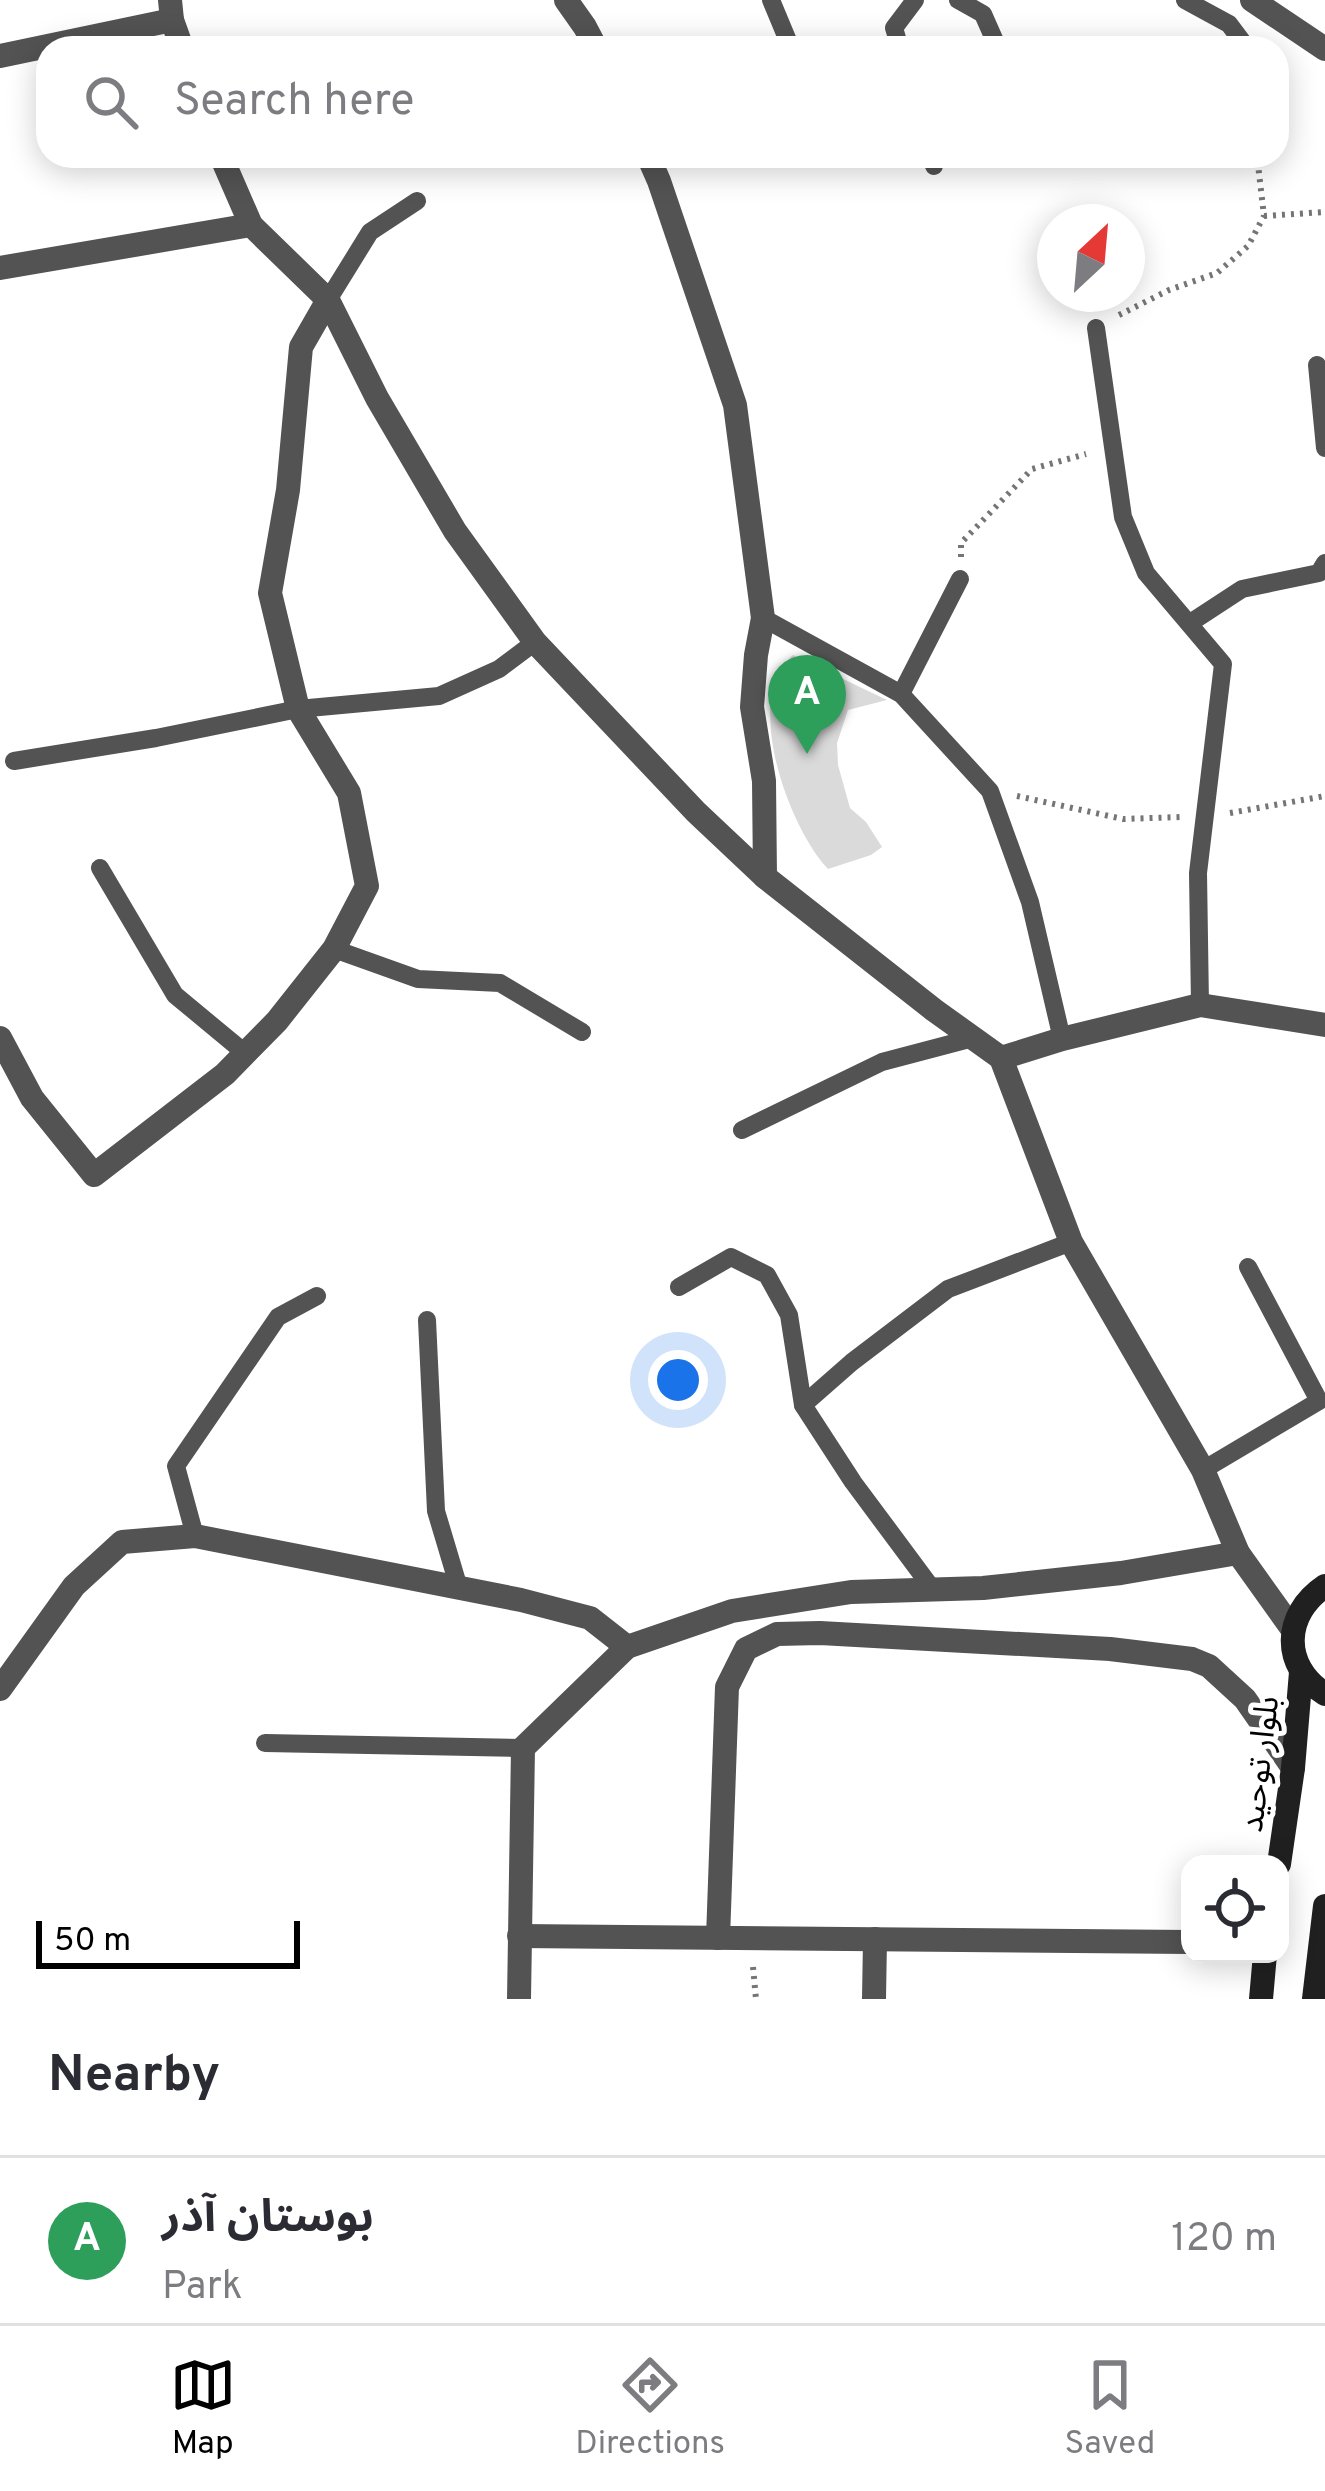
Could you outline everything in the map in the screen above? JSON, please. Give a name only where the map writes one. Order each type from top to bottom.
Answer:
[{"type":"main road","points":[[1294,1630],[1300,1610],[1325,1586]]},
{"type":"main road","name":"بلوار توحید","points":[[1280,1855],[1301,1672],[1295,1659],[1294,1630]]},
{"type":"main road","points":[[1301,1672],[1325,1694]]},
{"type":"main road","points":[[1314,1999],[1325,1906]]},
{"type":"main road","points":[[1261,1999],[1264,1963]]},
{"type":"street","points":[[566,0],[590,36]]},
{"type":"street","points":[[1252,0],[1325,49]]},
{"type":"street","points":[[74,36],[171,10]]},
{"type":"street","points":[[0,56],[36,46]]},
{"type":"street","points":[[226,168],[251,225],[328,301],[377,398],[455,531],[535,642],[696,812],[765,877],[1001,1058],[1071,1242],[1204,1470],[1238,1552],[1294,1630]]},
{"type":"street","points":[[653,168],[735,405],[763,619],[752,706],[764,781],[765,877]]},
{"type":"street","points":[[0,268],[251,225]]},
{"type":"street","points":[[0,1038],[32,1098],[94,1174],[225,1074],[277,1021],[334,949],[367,886],[349,793],[298,709],[270,593],[288,490],[301,347],[328,301]]},
{"type":"street","points":[[1001,1058],[1200,1005],[1325,1025]]},
{"type":"street","points":[[0,1689],[74,1586],[122,1542],[195,1536],[590,1618],[627,1647]]},
{"type":"street","points":[[519,1999],[523,1748],[627,1647],[732,1611],[850,1592],[934,1591],[1121,1573],[1238,1552]]},
{"type":"street","points":[[718,1938],[727,1687],[746,1649],[777,1634],[1110,1648],[1192,1659],[1209,1666],[1245,1699],[1293,1768]]},
{"type":"street","points":[[519,1936],[1181,1942]]},
{"type":"street","points":[[874,1999],[875,1939]]},
{"type":"lane","points":[[771,0],[786,36]]},
{"type":"lane","points":[[896,36],[894,28],[915,0]]},
{"type":"lane","points":[[958,0],[983,14],[993,36]]},
{"type":"lane","points":[[1185,0],[1229,24],[1238,36]]},
{"type":"lane","points":[[328,301],[370,232],[417,201]]},
{"type":"lane","points":[[1096,328],[1123,517],[1146,573],[1223,664],[1198,873],[1200,1005]]},
{"type":"lane","points":[[1317,365],[1325,448]]},
{"type":"lane","points":[[1190,622],[1242,589],[1318,573],[1325,563]]},
{"type":"lane","points":[[902,694],[960,579]]},
{"type":"lane","points":[[763,619],[902,694],[990,790],[1030,902],[1062,1040]]},
{"type":"lane","points":[[14,761],[298,709],[440,696],[499,669],[535,642]]},
{"type":"lane","points":[[100,868],[175,995],[245,1053]]},
{"type":"lane","points":[[334,949],[418,979],[500,983],[582,1032]]},
{"type":"lane","points":[[742,1130],[882,1062],[973,1038]]},
{"type":"lane","points":[[803,1405],[948,1289],[1071,1242]]},
{"type":"lane","points":[[679,1287],[730,1257],[767,1275],[789,1315],[803,1405],[934,1591]]},
{"type":"lane","points":[[1204,1470],[1319,1401],[1248,1267]]},
{"type":"lane","points":[[195,1536],[176,1466],[278,1317],[317,1296]]},
{"type":"lane","points":[[427,1320],[436,1511],[459,1588]]},
{"type":"lane","points":[[265,1743],[523,1748]]},
{"type":"path","points":[[1096,328],[1168,290],[1216,273],[1248,246],[1264,216],[1258,168]]},
{"type":"path","points":[[1264,216],[1325,212]]},
{"type":"path","points":[[960,579],[962,543],[1032,469],[1113,446]]},
{"type":"path","points":[[990,790],[1123,818],[1205,817],[1325,796]]},
{"type":"shaded area","points":[[793,655],[887,700],[848,710],[837,743],[850,808],[882,847],[828,869],[799,824],[776,763],[771,701],[778,675]]},
{"type":"place","name":"بوستان آذر","points":[[807,754]]}]
